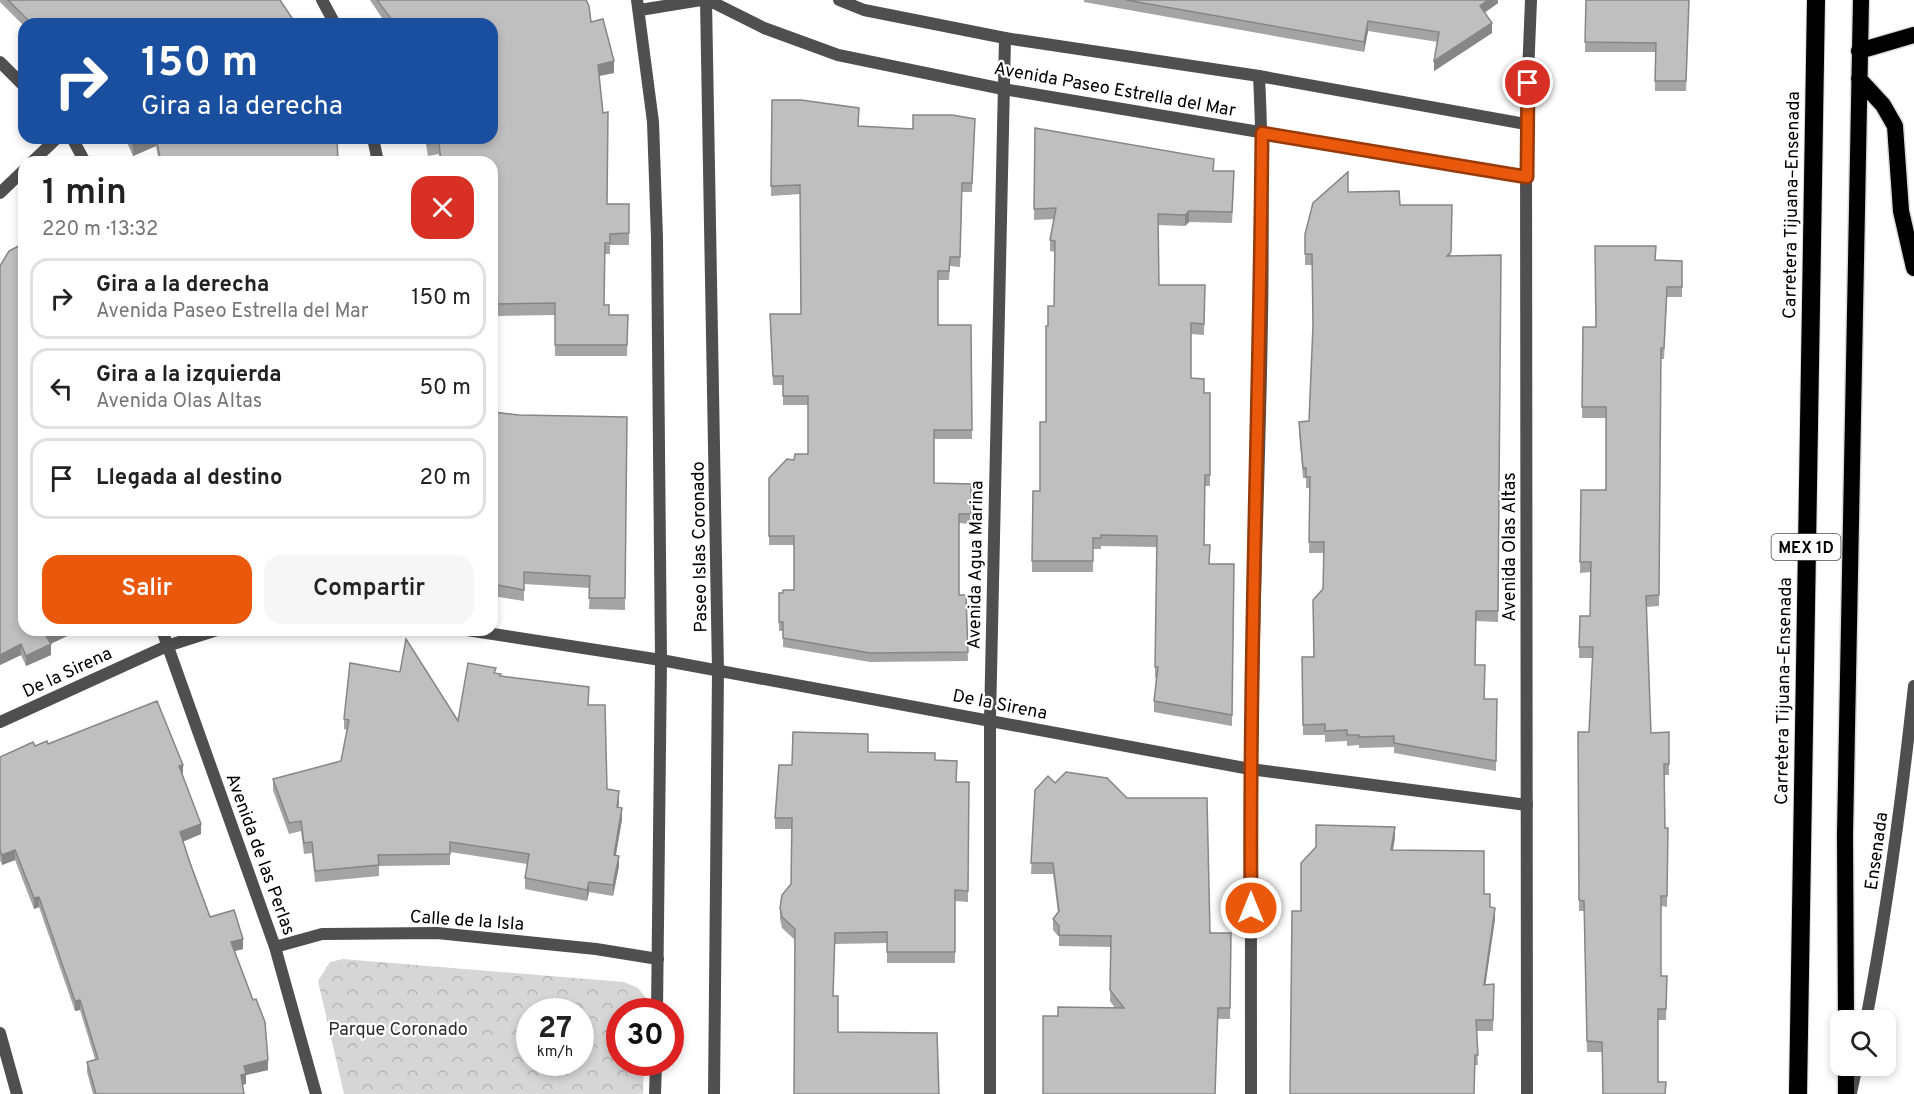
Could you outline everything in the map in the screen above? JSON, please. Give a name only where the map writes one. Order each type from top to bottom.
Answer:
[{"type":"highway","name":"Carretera Tijuana–Ensenada","points":[[1798,1094],[1816,0]]},
{"type":"highway","name":"MEX 1D","points":[[1846,1010],[1845,834],[1861,0]]},
{"type":"highway","points":[[1859,51],[1914,35]]},
{"type":"highway","points":[[1859,79],[1883,105],[1895,126],[1901,211],[1914,268]]},
{"type":"highway","points":[[1846,1076],[1846,1094]]},
{"type":"street","points":[[322,0],[332,18]]},
{"type":"street","points":[[657,998],[661,660],[657,238],[653,122],[639,5],[702,0]]},
{"type":"street","name":"Avenida Paseo Estrella del Mar","points":[[707,0],[764,28],[838,55],[1003,89],[1527,177]]},
{"type":"street","name":"Paseo Islas Coronado","points":[[707,0],[718,671],[714,1094]]},
{"type":"street","name":"Avenida Paseo Estrella del Mar","points":[[839,0],[864,10],[1005,38],[1259,76],[1526,124]]},
{"type":"street","name":"Avenida Olas Altas","points":[[1527,1094],[1526,124],[1531,0]]},
{"type":"street","name":"Avenida Agua Marina","points":[[990,1094],[990,720],[1005,38]]},
{"type":"street","points":[[0,62],[18,80]]},
{"type":"street","points":[[1251,1094],[1250,769],[1259,402],[1262,133],[1259,76]]},
{"type":"street","points":[[38,156],[51,144]]},
{"type":"street","points":[[0,193],[18,176]]},
{"type":"street","name":"De la Sirena","points":[[498,635],[661,660],[1250,769],[1527,805]]},
{"type":"street","name":"Avenida de las Perlas","points":[[164,636],[275,947],[316,1094]]},
{"type":"street","name":"De la Sirena","points":[[0,722],[167,646],[198,636]]},
{"type":"street","name":"Ensenada","points":[[1868,1010],[1902,798],[1914,686]]},
{"type":"street","name":"Calle de la Isla","points":[[275,947],[322,934],[437,933],[596,949],[658,959]]},
{"type":"street","points":[[0,1032],[17,1094]]},
{"type":"street","points":[[655,1094],[656,1076]]},
{"type":"street","points":[[1851,1094],[1855,1076]]},
{"type":"green space","name":"Parque Coronado","points":[[343,959],[624,982],[638,988],[646,998],[606,998],[606,1076],[644,1076],[643,1094],[344,1094],[318,981],[330,962]]},
{"type":"building","points":[[8,0],[280,0],[292,18],[26,18]]},
{"type":"building","points":[[377,0],[586,0],[591,22],[603,19],[614,61],[598,65],[603,113],[608,112],[607,204],[629,204],[629,233],[610,234],[610,243],[605,243],[604,305],[609,305],[609,315],[628,315],[627,345],[555,345],[555,303],[498,304],[498,156],[440,156],[439,144],[498,144],[498,18],[390,18]]},
{"type":"building","points":[[1126,0],[1488,0],[1480,6],[1492,23],[1434,61],[1439,32],[1368,21],[1364,42]]},
{"type":"building","points":[[1586,0],[1689,0],[1686,81],[1655,81],[1656,43],[1585,42]]},
{"type":"building","points":[[772,100],[801,100],[859,108],[858,126],[913,129],[913,115],[952,115],[975,119],[972,183],[962,183],[960,257],[950,257],[949,271],[938,271],[938,325],[971,325],[972,430],[934,430],[934,483],[971,484],[971,514],[959,514],[959,595],[966,595],[968,652],[870,653],[783,638],[783,622],[779,622],[779,593],[783,593],[783,590],[794,590],[794,536],[769,536],[769,478],[787,459],[794,460],[795,454],[808,454],[808,396],[783,396],[783,376],[773,376],[770,314],[801,314],[800,185],[771,186]]},
{"type":"building","points":[[1035,128],[1214,159],[1213,171],[1234,171],[1232,212],[1189,211],[1185,215],[1158,214],[1159,285],[1205,285],[1204,324],[1191,323],[1191,378],[1204,379],[1204,393],[1210,393],[1210,475],[1205,475],[1204,545],[1210,545],[1209,564],[1234,564],[1232,715],[1154,701],[1158,667],[1155,667],[1157,536],[1101,535],[1101,538],[1093,538],[1093,561],[1032,561],[1033,491],[1040,491],[1040,422],[1046,422],[1046,326],[1048,326],[1048,306],[1054,306],[1055,241],[1050,240],[1056,208],[1034,209]]},
{"type":"building","points":[[157,144],[337,144],[338,156],[160,156]]},
{"type":"building","points":[[1348,172],[1348,192],[1399,191],[1400,205],[1452,205],[1451,252],[1447,256],[1501,255],[1498,611],[1476,611],[1475,665],[1485,665],[1484,699],[1497,699],[1496,761],[1394,743],[1394,736],[1359,737],[1359,735],[1347,735],[1347,730],[1325,731],[1325,724],[1303,725],[1302,657],[1314,657],[1313,600],[1323,589],[1324,542],[1309,542],[1310,477],[1306,477],[1306,468],[1303,468],[1299,422],[1309,421],[1313,325],[1312,254],[1305,254],[1305,234],[1313,203]]},
{"type":"building","points":[[18,246],[18,636],[46,636],[51,644],[26,656],[21,644],[0,655],[0,266],[9,251]]},
{"type":"building","points":[[1595,246],[1656,246],[1655,260],[1682,261],[1682,287],[1667,287],[1664,348],[1661,348],[1659,595],[1646,596],[1651,733],[1669,732],[1669,764],[1664,764],[1665,828],[1668,828],[1667,896],[1661,896],[1661,976],[1667,976],[1666,1009],[1658,1009],[1658,1082],[1666,1082],[1665,1094],[1603,1094],[1602,1042],[1587,1041],[1584,901],[1579,900],[1578,732],[1589,732],[1593,647],[1579,647],[1580,616],[1590,616],[1591,562],[1580,562],[1581,490],[1606,490],[1606,407],[1582,407],[1583,327],[1596,327]]},
{"type":"building","points":[[498,413],[627,417],[625,598],[589,598],[590,576],[524,572],[524,590],[498,585]]},
{"type":"building","points":[[406,639],[458,721],[468,663],[496,668],[494,673],[501,674],[500,676],[589,687],[588,705],[605,705],[607,789],[619,791],[617,807],[622,808],[614,855],[619,856],[613,885],[589,882],[587,890],[525,878],[529,854],[450,842],[450,854],[378,855],[379,865],[315,871],[312,842],[304,843],[301,821],[289,823],[273,779],[341,761],[349,720],[344,719],[350,663],[400,672]]},
{"type":"building","points":[[157,701],[183,765],[179,766],[201,824],[180,832],[190,863],[210,917],[234,910],[243,939],[231,942],[253,1000],[256,999],[265,1022],[268,1060],[244,1066],[246,1074],[241,1075],[244,1094],[96,1094],[87,1062],[98,1059],[80,1000],[75,1001],[39,897],[34,898],[15,850],[2,855],[0,850],[0,757],[33,742],[35,746],[47,741],[48,744]]},
{"type":"building","points":[[793,732],[868,734],[868,752],[935,753],[935,760],[957,761],[956,782],[969,782],[968,891],[955,890],[955,952],[887,952],[887,932],[835,933],[833,996],[838,996],[838,1032],[937,1033],[939,1094],[794,1094],[795,929],[782,917],[780,908],[782,895],[791,884],[792,818],[775,818],[779,765],[792,765]]},
{"type":"building","points":[[1066,772],[1107,778],[1127,798],[1207,798],[1210,933],[1231,933],[1230,1008],[1218,1008],[1215,1094],[1043,1094],[1043,1016],[1058,1016],[1058,1007],[1124,1008],[1110,990],[1111,936],[1059,935],[1059,926],[1053,919],[1059,911],[1053,863],[1031,863],[1035,790],[1048,776],[1055,783]]},
{"type":"building","points":[[1316,825],[1395,827],[1391,850],[1484,851],[1484,894],[1490,894],[1490,907],[1495,908],[1484,985],[1494,984],[1493,1020],[1476,1020],[1478,1055],[1475,1055],[1474,1094],[1290,1094],[1292,911],[1301,911],[1301,863],[1316,847]]},
{"type":"route","points":[[1251,908],[1250,769],[1259,402],[1262,133],[1527,177],[1528,83]]}]
